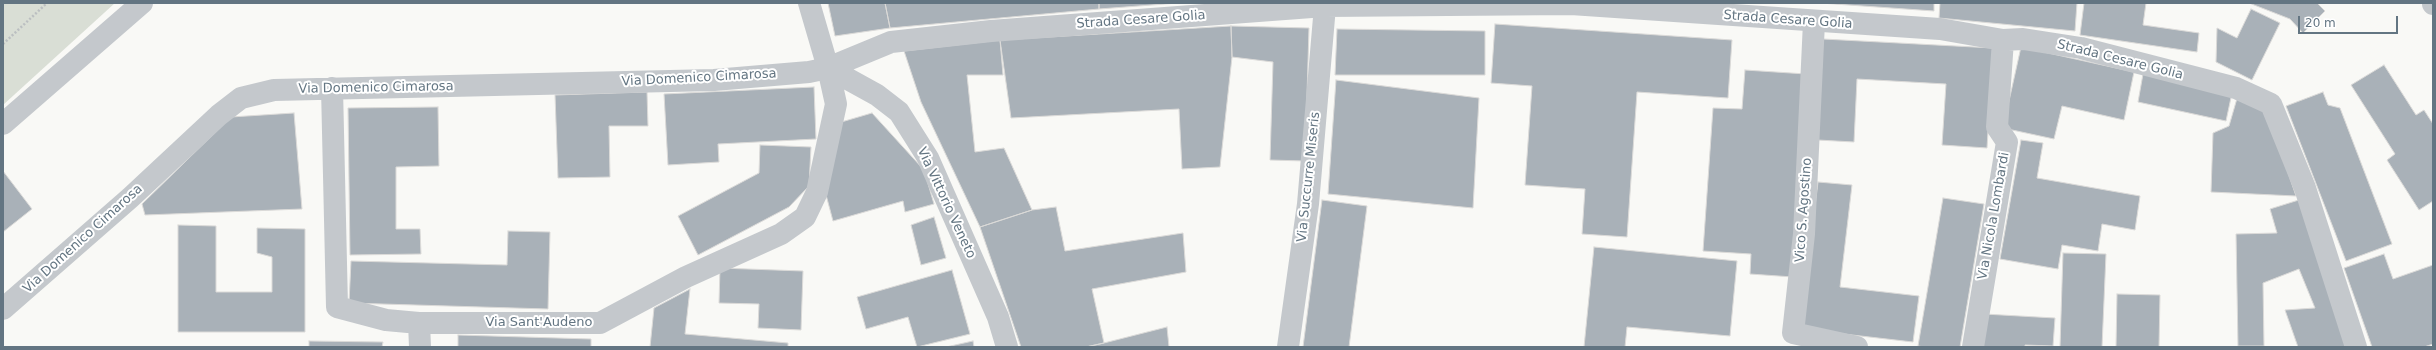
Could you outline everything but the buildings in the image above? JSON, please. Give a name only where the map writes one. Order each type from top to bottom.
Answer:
[{"type":"street","points":[[3,124],[142,3]]},
{"type":"street","points":[[809,3],[828,68]]},
{"type":"street","name":"Strada Cesare Golia","points":[[828,68],[890,42],[991,31],[1325,6],[1571,4],[1814,22],[1940,29],[2003,40],[2023,39],[2081,48],[2236,88],[2271,104],[2305,188],[2356,347]]},
{"type":"street","name":"Via Succurre Miseris","points":[[1288,347],[1308,204],[1325,6]]},
{"type":"street","name":"Vico S. Agostino","points":[[1814,22],[1804,234],[1793,333],[1857,347]]},
{"type":"street","name":"Via Nicola Lombardi","points":[[1973,347],[2007,142],[1997,127],[2003,40]]},
{"type":"street","name":"Via Domenico Cimarosa","points":[[3,309],[241,98],[274,90],[714,80],[809,72],[828,68]]},
{"type":"street","name":"Via Sant'Audeno","points":[[332,88],[337,307],[386,320],[418,323],[600,323],[686,277],[781,234],[805,216],[818,192],[836,104],[828,68]]},
{"type":"street","name":"Via Vittorio Veneto","points":[[828,68],[877,95],[898,112],[928,158],[998,317],[1007,347]]},
{"type":"street","points":[[418,323],[420,347]]},
{"type":"path","points":[[3,44],[47,3]]},
{"type":"shaded area","points":[[3,3],[115,3],[3,105]]}]
